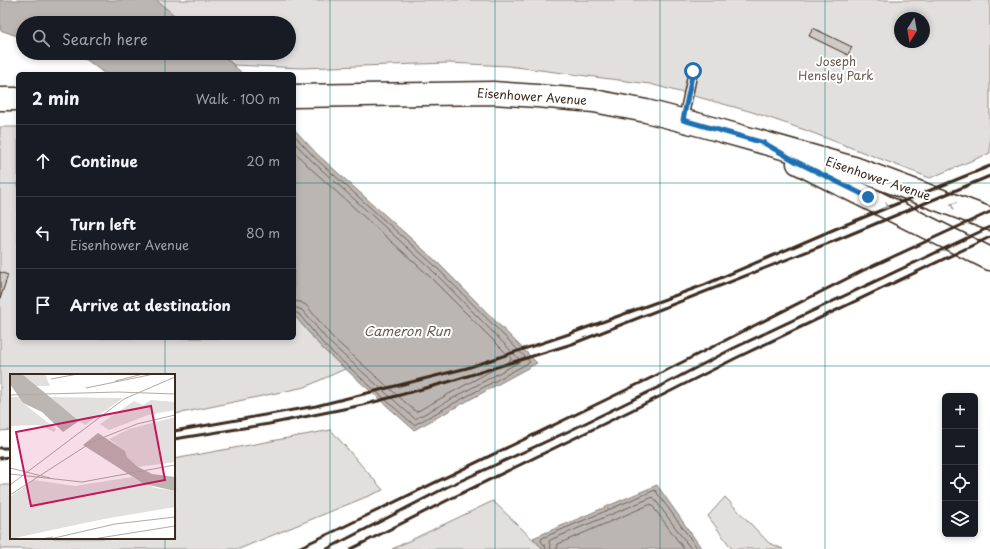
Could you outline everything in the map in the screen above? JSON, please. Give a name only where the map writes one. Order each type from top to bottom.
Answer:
[{"type":"main road","name":"Eisenhower Avenue","points":[[305,96],[493,93],[594,101],[683,120],[854,168],[990,219]]},
{"type":"main road","points":[[0,99],[16,99]]},
{"type":"main road","name":"Eisenhower Avenue","points":[[764,143],[797,162],[990,259]]},
{"type":"lane","points":[[683,120],[693,71]]},
{"type":"green space","name":"Joseph Hensley Park","points":[[152,0],[990,0],[990,153],[930,178],[805,130],[749,111],[650,84],[508,66],[449,63],[301,68],[234,65],[228,60],[296,60],[296,16],[172,16]]},
{"type":"green space","points":[[0,127],[16,127],[16,340],[296,340],[296,317],[322,348],[345,369],[305,387],[175,414],[175,374],[10,374],[10,430],[0,431]]},
{"type":"green space","points":[[331,430],[383,490],[239,549],[0,549],[0,485],[10,485],[10,539],[175,539],[175,459]]},
{"type":"green space","points":[[725,497],[769,543],[783,549],[732,549],[708,516]]},
{"type":"green space","points":[[493,501],[543,549],[392,549]]},
{"type":"water","points":[[0,0],[156,0],[175,16],[16,16],[16,36],[0,30]]},
{"type":"water","points":[[87,60],[228,60],[241,72],[102,72]]},
{"type":"water","name":"Cameron Run","points":[[296,131],[317,154],[436,261],[537,363],[414,430],[322,348],[296,317]]},
{"type":"water","points":[[657,485],[702,549],[543,549],[533,538]]},
{"type":"building","points":[[813,28],[852,47],[848,55],[809,36]]},
{"type":"building","points":[[0,272],[8,275],[0,299]]},
{"type":"railway","points":[[175,431],[316,406],[467,368],[569,334],[704,285],[835,229],[990,166]]},
{"type":"railway","points":[[175,439],[269,424],[363,405],[448,382],[572,344],[839,239],[990,176]]},
{"type":"railway","points":[[296,549],[657,375],[862,271],[990,212]]},
{"type":"railway","points":[[327,549],[447,487],[569,431],[732,349],[990,227]]},
{"type":"railway","points":[[351,549],[736,358],[990,237]]},
{"type":"railway","points":[[0,448],[10,448]]},
{"type":"railway","points":[[0,458],[10,457]]},
{"type":"route","points":[[693,71],[683,120],[764,143],[797,162],[868,197]]}]
